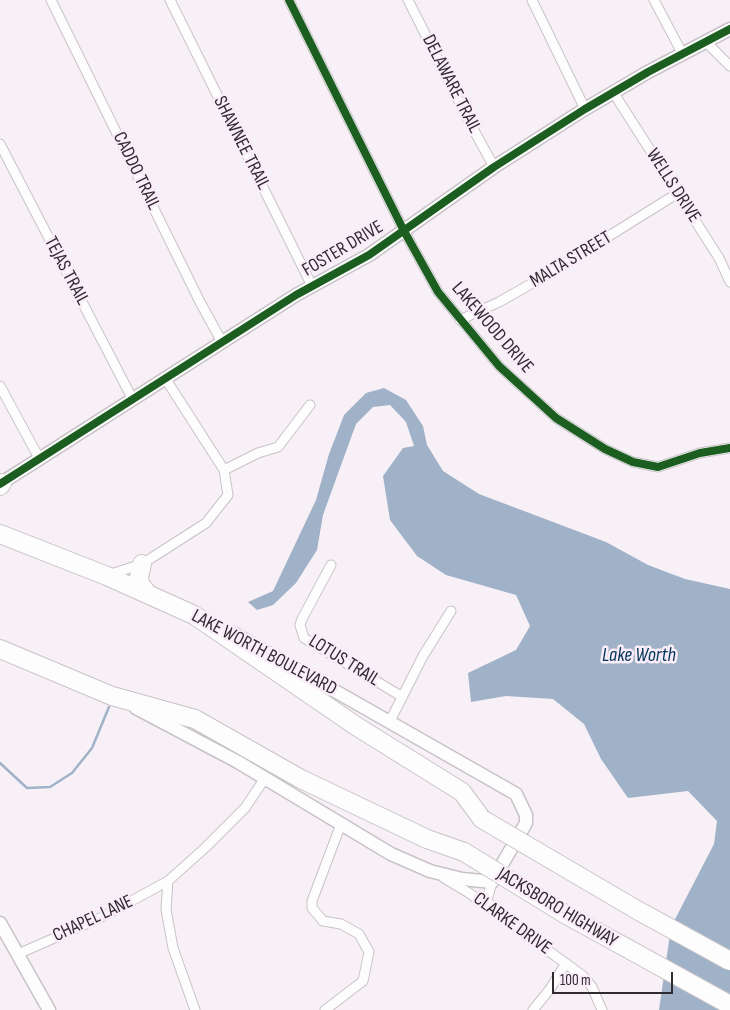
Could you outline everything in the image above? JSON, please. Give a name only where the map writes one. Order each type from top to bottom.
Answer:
[{"type":"highway","name":"LAKE WORTH BOULEVARD","points":[[3,533],[108,576],[194,615]]},
{"type":"highway","points":[[142,564],[139,577],[140,584],[147,593]]},
{"type":"highway","name":"JACKSBORO HIGHWAY","points":[[194,615],[356,726],[462,792],[482,818],[637,910],[730,961]]},
{"type":"highway","points":[[0,649],[112,696]]},
{"type":"highway","name":"JACKSBORO HIGHWAY","points":[[112,696],[195,719],[301,779],[427,839],[464,852],[566,914],[730,1005]]},
{"type":"street","name":"CADDO TRAIL","points":[[51,0],[200,302],[222,342]]},
{"type":"street","name":"SHAWNEE TRAIL","points":[[170,0],[312,286]]},
{"type":"street","name":"LAKEWOOD DRIVE","points":[[289,0],[404,231],[438,292],[499,366],[556,418],[619,456],[643,465],[658,467],[700,453],[730,448]]},
{"type":"street","name":"DELAWARE TRAIL","points":[[408,0],[471,126],[494,167]]},
{"type":"street","points":[[532,0],[585,109]]},
{"type":"street","points":[[654,0],[682,53]]},
{"type":"street","name":"FOSTER DRIVE","points":[[1,484],[132,398],[312,286],[369,254],[494,167],[585,109],[682,53],[730,29]]},
{"type":"street","points":[[706,42],[730,66]]},
{"type":"street","name":"WELLS DRIVE","points":[[613,92],[719,258],[730,282]]},
{"type":"street","name":"TEJAS TRAIL","points":[[0,144],[132,398]]},
{"type":"street","name":"MALTA STREET","points":[[460,320],[499,302],[545,276],[678,193]]},
{"type":"street","points":[[108,576],[142,564],[212,518],[228,495],[224,470],[165,378]]},
{"type":"street","points":[[0,386],[39,458]]},
{"type":"street","points":[[224,470],[258,453],[278,447],[310,405]]},
{"type":"street","name":"LOTUS TRAIL","points":[[331,565],[302,619],[300,625],[304,638],[401,696]]},
{"type":"street","points":[[389,723],[401,696],[451,611]]},
{"type":"street","name":"LAKE WORTH BOULEVARD","points":[[194,615],[270,653],[389,723],[516,794],[526,815],[526,822],[492,882]]},
{"type":"street","points":[[112,696],[182,731],[265,778],[391,854],[430,871],[462,879],[492,882],[488,900],[497,913]]},
{"type":"street","name":"CHAPEL LANE","points":[[18,954],[102,918],[168,881],[245,808],[265,778]]},
{"type":"street","points":[[325,1010],[363,980],[368,964],[368,946],[359,934],[341,924],[323,920],[312,908],[312,901],[341,824]]},
{"type":"street","name":"CLARKE DRIVE","points":[[430,871],[460,887],[589,981],[602,1010]]},
{"type":"street","points":[[168,881],[166,909],[173,948],[195,1010]]},
{"type":"street","points":[[0,923],[49,1010]]},
{"type":"street","points":[[533,1010],[550,989],[566,963]]},
{"type":"water","name":"Lake Worth","points":[[384,388],[406,400],[423,426],[427,445],[443,471],[479,494],[606,542],[648,565],[685,579],[730,589],[730,1010],[659,1010],[671,927],[714,844],[717,821],[688,791],[628,798],[601,759],[584,724],[553,699],[506,696],[471,702],[468,673],[516,650],[530,626],[516,595],[446,575],[417,556],[390,520],[383,476],[403,448],[414,446],[406,422],[390,405],[373,407],[356,424],[323,515],[317,550],[296,583],[273,605],[257,610],[248,602],[273,591],[316,500],[329,454],[344,415],[366,393]]},
{"type":"waterway","points":[[0,763],[27,788],[50,787],[72,773],[92,748],[109,707]]},
{"type":"cycle path","points":[[289,0],[404,231],[438,292],[499,366],[556,418],[605,449],[633,462],[658,467],[700,453],[730,448]]},
{"type":"cycle path","points":[[0,484],[296,295],[369,255],[494,167],[585,109],[648,72],[730,29]]}]
